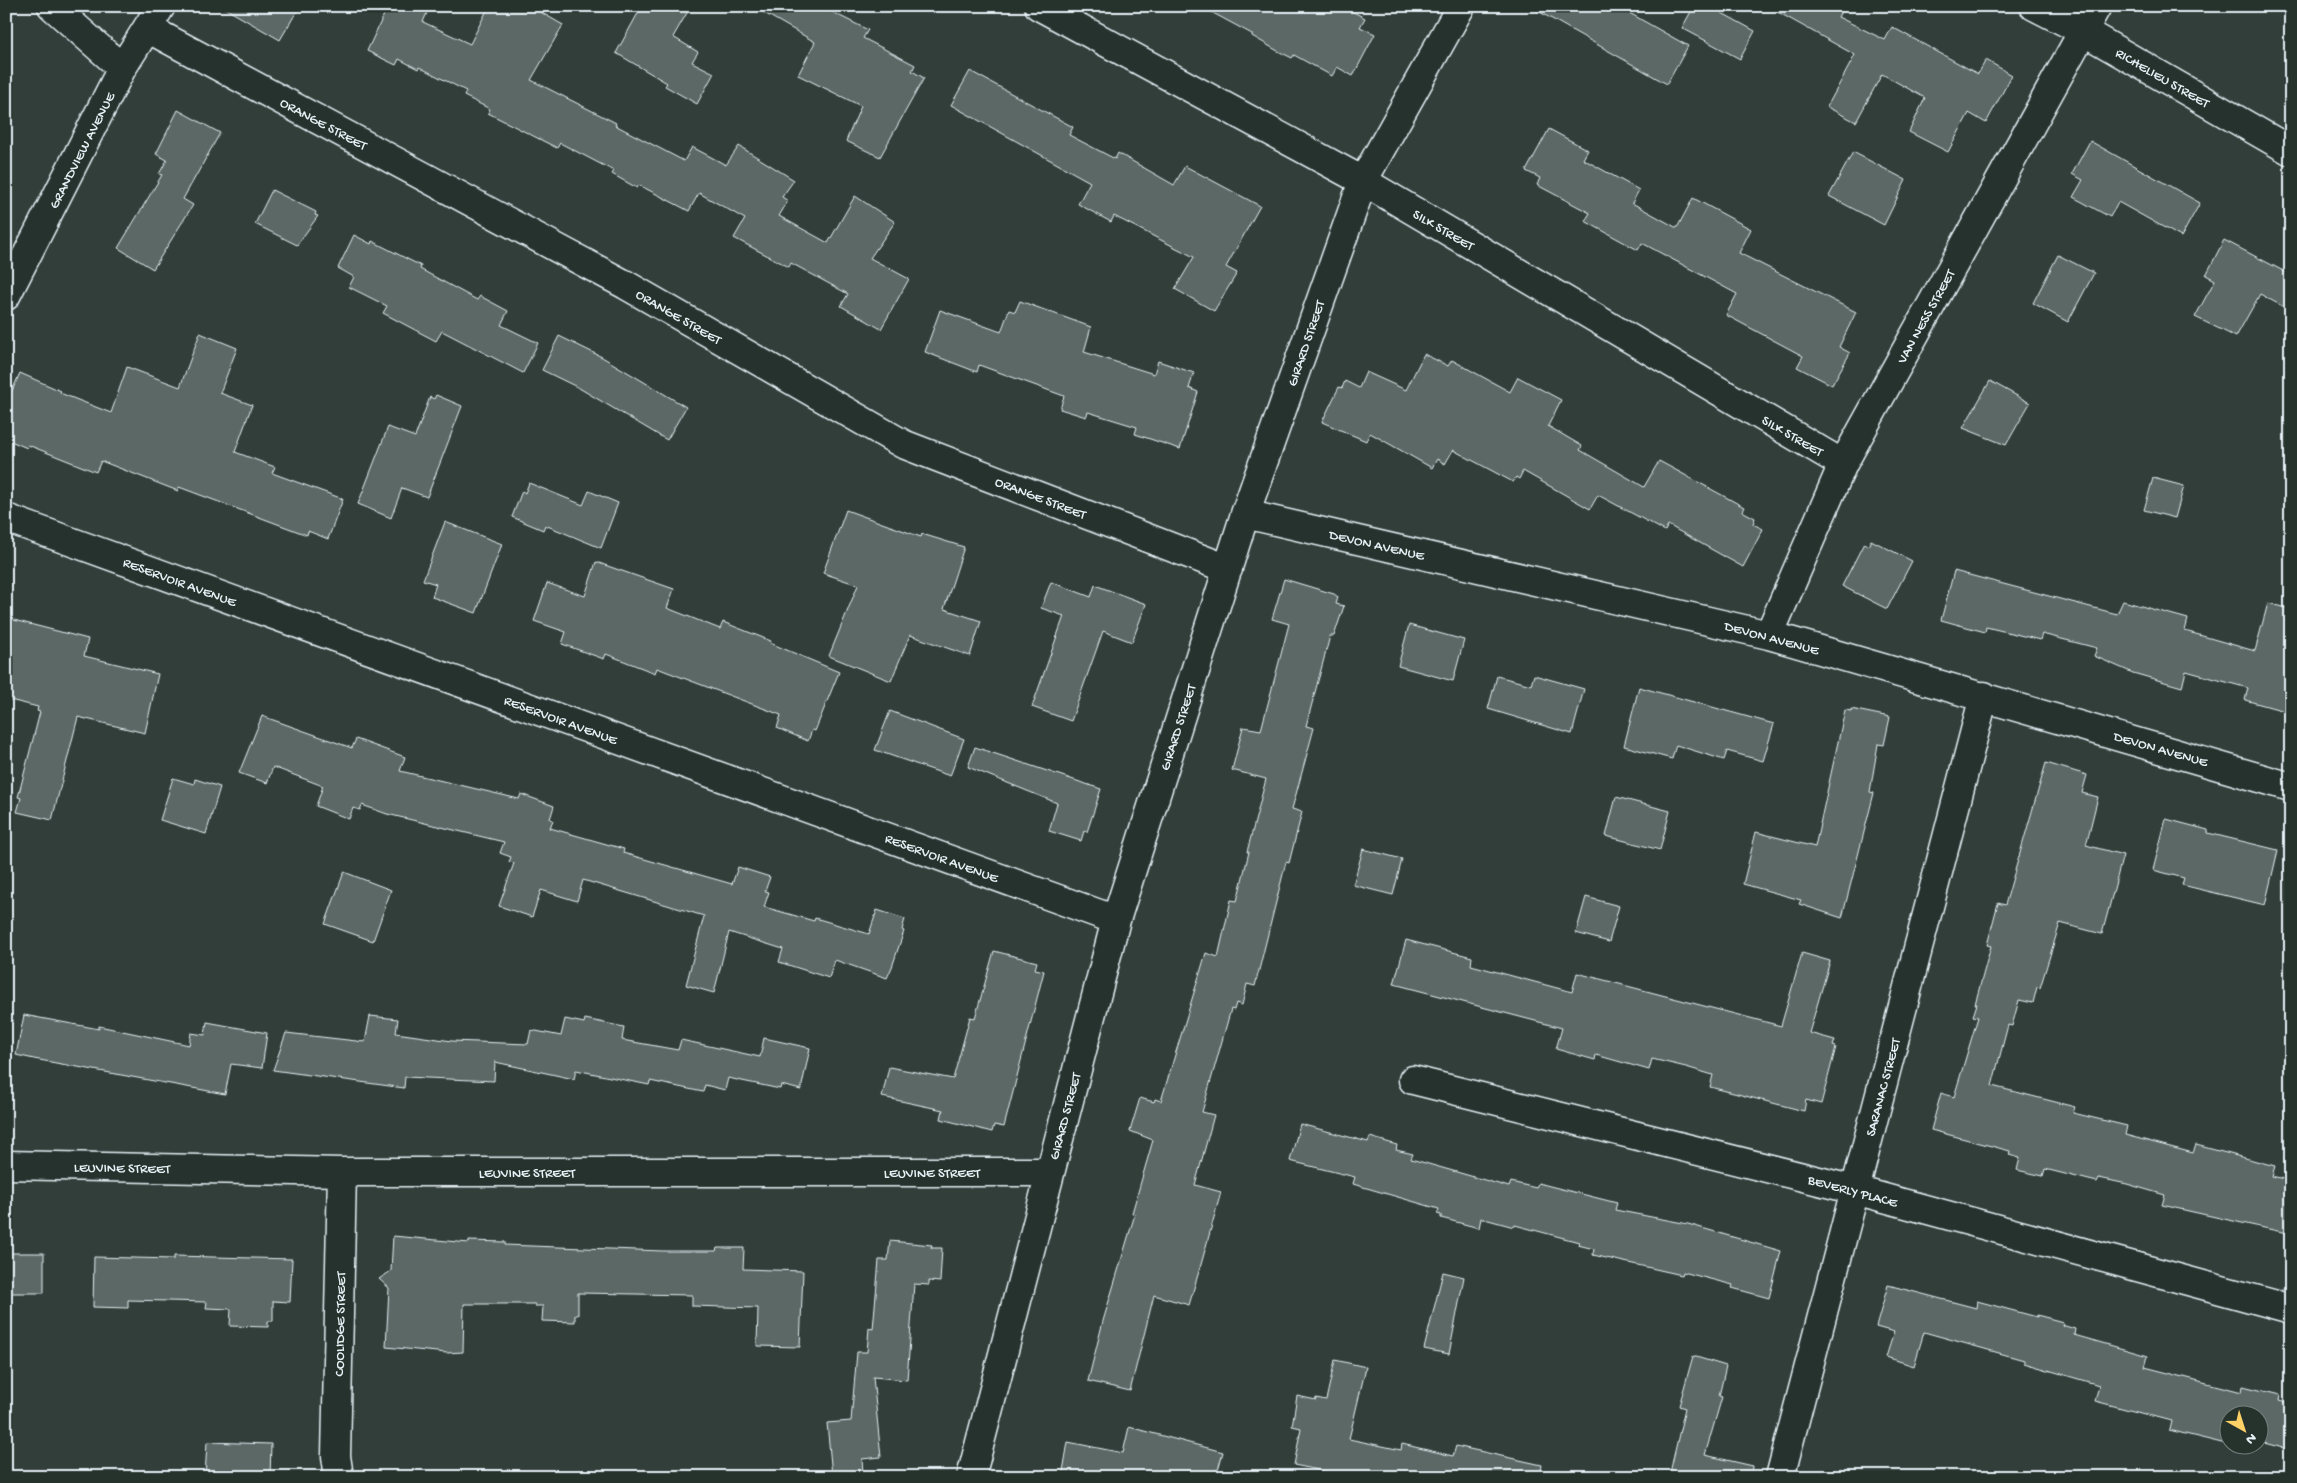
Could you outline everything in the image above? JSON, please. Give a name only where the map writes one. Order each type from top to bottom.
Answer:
[{"type":"street","points":[[52,6],[122,68]]},
{"type":"street","name":"SILK STREET","points":[[1039,6],[1362,181],[1843,464]]},
{"type":"street","name":"GIRARD STREET","points":[[971,1477],[1116,920],[1245,514],[1362,181],[1461,6]]},
{"type":"street","name":"RICHELIEU STREET","points":[[2034,6],[2083,31],[2291,151]]},
{"type":"street","name":"VAN NESS STREET","points":[[1769,634],[1843,464],[2097,6]]},
{"type":"street","name":"GRANDVIEW AVENUE","points":[[6,296],[122,68],[154,17]]},
{"type":"street","name":"ORANGE STREET","points":[[154,17],[903,444],[1228,568]]},
{"type":"street","name":"DEVON AVENUE","points":[[1245,514],[1769,634],[2291,787]]},
{"type":"street","name":"RESERVOIR AVENUE","points":[[6,518],[1116,920]]},
{"type":"street","name":"SARANAC STREET","points":[[1780,1477],[1984,696]]},
{"type":"street","name":"BEVERLY PLACE","points":[[1414,1080],[1855,1190],[2291,1309]]},
{"type":"street","name":"LEUVINE STREET","points":[[6,1165],[342,1172],[1049,1172]]},
{"type":"street","name":"COOLIDGE STREET","points":[[339,1477],[336,1456],[342,1172]]},
{"type":"building","points":[[221,6],[300,6],[280,40]]},
{"type":"building","points":[[388,6],[430,6],[423,22],[470,44],[489,6],[530,6],[563,25],[531,80],[616,123],[615,125],[684,161],[692,147],[726,165],[739,146],[794,180],[782,197],[788,201],[779,216],[828,243],[855,196],[895,222],[870,258],[909,279],[881,329],[841,306],[848,294],[791,263],[789,267],[734,238],[745,219],[699,193],[689,211],[639,185],[637,188],[612,174],[614,171],[560,143],[557,148],[488,113],[490,109],[464,96],[466,91],[419,67],[418,69],[399,59],[396,65],[367,51]]},
{"type":"building","points":[[642,6],[691,6],[673,37],[698,52],[692,62],[714,73],[697,104],[665,86],[667,83],[616,53]]},
{"type":"building","points":[[752,6],[820,6],[868,30],[863,38],[915,65],[912,71],[924,78],[880,157],[846,141],[861,106],[798,75],[815,42]]},
{"type":"building","points":[[1200,6],[1342,6],[1365,18],[1360,27],[1375,34],[1353,76],[1337,67],[1332,76],[1294,55],[1292,58],[1276,50],[1252,36],[1252,34]]},
{"type":"building","points":[[1529,6],[1617,6],[1688,46],[1667,84]]},
{"type":"building","points":[[1694,6],[1709,6],[1755,31],[1740,59],[1682,28]]},
{"type":"building","points":[[1767,6],[1844,6],[1838,17],[1885,40],[1892,27],[1978,74],[1986,60],[2012,75],[1986,123],[1969,113],[1948,152],[1909,132],[1925,98],[1882,74],[1856,122],[1827,107],[1855,55]]},
{"type":"building","points":[[970,71],[1073,127],[1069,135],[1115,159],[1118,153],[1174,185],[1185,166],[1260,206],[1226,267],[1237,273],[1214,311],[1175,289],[1194,257],[1114,216],[1111,222],[1078,204],[1090,182],[951,105]]},
{"type":"building","points":[[178,110],[220,133],[183,199],[193,205],[153,269],[118,248],[162,175],[159,174],[167,160],[156,154]]},
{"type":"building","points":[[1549,129],[1588,150],[1583,159],[1639,190],[1632,203],[1677,228],[1693,198],[1751,229],[1739,253],[1856,312],[1839,347],[1850,353],[1832,385],[1797,367],[1803,356],[1726,315],[1737,294],[1642,243],[1638,250],[1585,221],[1590,213],[1537,185],[1540,178],[1526,171]]},
{"type":"building","points":[[2090,141],[2200,203],[2181,237],[2118,202],[2110,217],[2073,197],[2083,180],[2072,174]]},
{"type":"building","points":[[1853,152],[1906,180],[1884,225],[1829,196]]},
{"type":"building","points":[[272,190],[316,212],[315,215],[318,216],[297,245],[255,224]]},
{"type":"building","points":[[354,235],[371,244],[372,241],[421,266],[420,269],[477,300],[480,296],[508,311],[501,325],[538,343],[523,373],[442,331],[436,341],[383,313],[387,306],[349,287],[354,277],[338,268]]},
{"type":"building","points":[[2224,240],[2291,275],[2291,311],[2260,294],[2236,337],[2195,317],[2215,280],[2206,275]]},
{"type":"building","points":[[2058,255],[2094,273],[2068,322],[2033,303]]},
{"type":"building","points":[[1020,301],[1091,327],[1084,352],[1154,374],[1158,361],[1194,373],[1189,388],[1198,392],[1180,449],[1135,434],[1137,427],[1088,412],[1086,417],[1060,409],[1064,396],[979,365],[977,372],[925,352],[940,310],[1001,332],[1009,310],[1015,312]]},
{"type":"building","points":[[200,333],[237,348],[220,393],[252,405],[235,452],[275,467],[272,473],[343,499],[328,539],[308,531],[307,535],[179,487],[178,491],[101,461],[96,472],[28,445],[27,448],[6,439],[6,404],[20,373],[61,391],[60,393],[111,413],[127,367],[180,387]]},
{"type":"building","points":[[559,336],[602,357],[686,407],[667,440],[579,388],[542,370]]},
{"type":"building","points":[[1424,354],[1448,366],[1452,360],[1510,392],[1518,377],[1561,400],[1548,426],[1582,446],[1580,450],[1644,487],[1659,461],[1744,507],[1742,511],[1755,518],[1753,524],[1763,529],[1743,567],[1668,525],[1665,531],[1598,495],[1590,509],[1523,471],[1519,479],[1516,477],[1513,482],[1453,450],[1445,464],[1437,459],[1432,468],[1370,433],[1366,441],[1322,422],[1339,387],[1342,388],[1345,381],[1359,388],[1366,372],[1406,390]]},
{"type":"building","points":[[1990,381],[2030,403],[2006,445],[1963,428]]},
{"type":"building","points":[[436,395],[462,406],[427,497],[402,488],[391,518],[358,504],[388,427],[415,437],[430,397],[434,399]]},
{"type":"building","points":[[2153,478],[2184,486],[2175,518],[2144,510]]},
{"type":"building","points":[[529,483],[583,505],[589,491],[618,503],[601,548],[545,525],[543,530],[512,517],[522,491],[525,493]]},
{"type":"building","points":[[846,510],[921,537],[922,534],[964,547],[944,609],[981,621],[970,656],[910,635],[891,681],[829,656],[858,585],[823,573]]},
{"type":"building","points":[[445,522],[502,544],[476,613],[432,597],[436,584],[423,580]]},
{"type":"building","points":[[1871,540],[1912,561],[1887,609],[1842,586],[1864,543],[1868,546]]},
{"type":"building","points":[[596,562],[674,589],[667,608],[720,629],[723,622],[771,641],[770,643],[839,672],[815,731],[812,730],[808,741],[777,728],[781,715],[657,668],[655,673],[606,654],[604,659],[562,644],[566,632],[534,621],[547,583],[585,596]]},
{"type":"building","points":[[1954,571],[2117,614],[2123,601],[2188,619],[2185,631],[2255,651],[2268,603],[2291,609],[2291,690],[2285,711],[2245,700],[2248,688],[2186,671],[2182,687],[2133,673],[2094,656],[2097,648],[2042,634],[2040,640],[1986,627],[1985,632],[1941,620]]},
{"type":"building","points":[[1284,579],[1334,594],[1338,597],[1336,604],[1344,606],[1334,636],[1330,636],[1306,726],[1314,728],[1292,809],[1302,812],[1289,863],[1286,862],[1255,986],[1247,984],[1242,1005],[1236,1003],[1234,1010],[1231,1009],[1202,1112],[1214,1115],[1195,1185],[1221,1192],[1189,1305],[1154,1295],[1130,1391],[1088,1381],[1103,1321],[1135,1214],[1132,1213],[1153,1140],[1130,1131],[1140,1098],[1154,1102],[1155,1099],[1161,1101],[1206,953],[1218,957],[1231,900],[1237,901],[1249,852],[1247,852],[1266,779],[1232,770],[1243,727],[1261,730],[1289,624],[1272,619]]},
{"type":"building","points":[[1051,582],[1091,597],[1095,585],[1146,604],[1132,642],[1103,631],[1071,721],[1032,707],[1064,616],[1041,608]]},
{"type":"building","points":[[6,618],[88,639],[84,656],[158,674],[145,733],[78,717],[52,820],[17,812],[21,798],[18,797],[40,712],[37,711],[38,707],[6,699]]},
{"type":"building","points":[[1409,625],[1464,640],[1453,681],[1398,666]]},
{"type":"building","points":[[1534,675],[1584,689],[1572,734],[1488,709],[1497,676],[1531,685]]},
{"type":"building","points":[[1639,687],[1774,724],[1763,761],[1727,751],[1724,760],[1676,745],[1672,759],[1624,746]]},
{"type":"building","points":[[1851,709],[1890,717],[1884,745],[1878,744],[1870,792],[1874,793],[1842,918],[1799,904],[1801,900],[1743,884],[1756,832],[1815,847],[1845,710],[1851,711]]},
{"type":"building","points":[[890,711],[964,739],[950,776],[875,750]]},
{"type":"building","points":[[262,716],[352,748],[356,739],[405,757],[400,771],[519,799],[521,794],[554,806],[550,819],[553,820],[550,828],[624,849],[623,853],[732,884],[738,867],[770,877],[765,891],[769,892],[764,907],[814,921],[815,918],[869,934],[877,910],[905,919],[902,930],[904,931],[892,967],[887,978],[835,960],[829,978],[779,962],[783,949],[729,932],[714,993],[686,985],[704,916],[583,880],[577,901],[541,890],[532,917],[499,906],[514,863],[509,862],[511,857],[500,853],[504,842],[387,814],[362,805],[360,810],[353,808],[349,819],[316,806],[323,786],[273,767],[267,783],[239,773]]},
{"type":"building","points":[[975,747],[1101,789],[1087,832],[1084,831],[1081,841],[1049,831],[1057,803],[968,767]]},
{"type":"building","points":[[2046,763],[2087,775],[2082,793],[2098,797],[2086,845],[2123,855],[2102,934],[2060,923],[2040,988],[2037,987],[2033,1003],[2019,1000],[2012,1026],[2008,1025],[1992,1086],[2075,1107],[2073,1113],[2127,1126],[2125,1135],[2193,1153],[2196,1145],[2275,1166],[2272,1176],[2291,1181],[2291,1234],[2162,1205],[2165,1195],[2127,1184],[2099,1178],[2097,1182],[2045,1169],[2043,1176],[2017,1170],[2020,1158],[2009,1155],[2010,1151],[1931,1130],[1941,1093],[1954,1097],[1978,1017],[1973,1016],[1977,1004],[1975,1004],[1991,946],[1987,945],[1998,903],[2005,905]]},
{"type":"building","points":[[173,778],[194,784],[195,779],[220,787],[206,834],[160,820]]},
{"type":"building","points":[[1616,797],[1670,811],[1660,850],[1606,836]]},
{"type":"building","points":[[2166,819],[2208,830],[2208,833],[2278,850],[2265,905],[2182,885],[2184,878],[2153,870]]},
{"type":"building","points":[[1363,849],[1402,859],[1393,895],[1353,885]]},
{"type":"building","points":[[344,872],[391,890],[373,941],[325,924]]},
{"type":"building","points":[[1586,897],[1619,906],[1609,942],[1576,933]]},
{"type":"building","points":[[1406,940],[1472,957],[1471,965],[1572,992],[1577,973],[1781,1026],[1802,953],[1830,961],[1809,1033],[1835,1040],[1833,1046],[1836,1047],[1821,1104],[1806,1100],[1804,1111],[1710,1087],[1713,1075],[1686,1067],[1652,1059],[1649,1070],[1596,1055],[1595,1060],[1556,1049],[1562,1028],[1394,984]]},
{"type":"building","points":[[994,951],[1037,962],[1035,969],[1044,971],[1004,1127],[994,1125],[992,1132],[941,1119],[943,1110],[882,1097],[889,1067],[953,1079],[970,1017],[975,1018]]},
{"type":"building","points":[[24,1015],[99,1029],[99,1026],[189,1045],[191,1033],[205,1035],[207,1022],[267,1033],[262,1068],[231,1064],[225,1094],[16,1055]]},
{"type":"building","points":[[370,1016],[398,1019],[396,1033],[452,1041],[528,1044],[531,1030],[561,1036],[565,1019],[584,1023],[585,1019],[624,1027],[622,1040],[678,1050],[681,1040],[760,1057],[764,1038],[810,1048],[801,1090],[781,1085],[780,1089],[728,1078],[725,1090],[705,1085],[703,1092],[650,1081],[649,1085],[576,1070],[574,1079],[495,1062],[494,1081],[405,1077],[404,1088],[273,1070],[286,1033],[365,1042]]},
{"type":"building","points":[[1300,1124],[1368,1142],[1370,1137],[1397,1145],[1396,1150],[1413,1154],[1411,1159],[1509,1187],[1511,1182],[1536,1188],[1538,1183],[1617,1203],[1615,1210],[1688,1224],[1781,1251],[1769,1298],[1732,1288],[1733,1285],[1683,1272],[1682,1275],[1593,1255],[1594,1249],[1578,1245],[1579,1242],[1515,1225],[1514,1227],[1481,1218],[1479,1228],[1441,1218],[1441,1215],[1437,1214],[1439,1209],[1353,1184],[1355,1177],[1290,1161]]},
{"type":"building","points":[[393,1236],[469,1243],[469,1241],[505,1242],[505,1245],[663,1251],[716,1251],[717,1248],[744,1248],[743,1269],[803,1271],[800,1347],[757,1346],[758,1308],[692,1306],[692,1295],[578,1293],[578,1315],[575,1315],[575,1322],[542,1321],[543,1306],[535,1306],[535,1304],[464,1304],[463,1352],[447,1353],[386,1347],[389,1288],[379,1279],[391,1271]]},
{"type":"building","points":[[890,1241],[932,1245],[931,1248],[942,1248],[940,1282],[929,1281],[929,1285],[914,1284],[907,1380],[873,1377],[881,1457],[862,1459],[863,1473],[832,1475],[827,1423],[851,1421],[857,1352],[867,1352],[869,1328],[873,1329],[879,1260],[888,1260]]},
{"type":"building","points":[[6,1253],[44,1253],[44,1293],[6,1293]]},
{"type":"building","points":[[174,1256],[292,1259],[290,1302],[273,1301],[273,1321],[268,1321],[268,1327],[230,1326],[231,1309],[206,1308],[207,1302],[128,1300],[128,1308],[93,1307],[94,1257],[174,1259]]},
{"type":"building","points":[[1443,1272],[1464,1277],[1449,1354],[1424,1349]]},
{"type":"building","points":[[1888,1285],[1976,1308],[1977,1301],[2063,1322],[2062,1325],[2075,1329],[2074,1335],[2148,1356],[2145,1367],[2242,1392],[2243,1386],[2280,1395],[2279,1401],[2291,1404],[2291,1450],[2270,1445],[2270,1406],[2220,1406],[2220,1443],[2169,1430],[2171,1421],[2095,1401],[2099,1385],[2024,1363],[2024,1360],[1924,1332],[1914,1366],[1886,1357],[1894,1332],[1876,1327]]},
{"type":"building","points":[[1693,1356],[1726,1366],[1719,1396],[1722,1397],[1705,1455],[1753,1466],[1752,1477],[1669,1477],[1685,1408],[1679,1406]]},
{"type":"building","points":[[1335,1360],[1366,1367],[1349,1439],[1401,1450],[1402,1444],[1453,1456],[1456,1446],[1542,1465],[1540,1477],[1353,1477],[1294,1465],[1301,1428],[1292,1426],[1297,1396],[1326,1400]]},
{"type":"building","points":[[1129,1427],[1223,1452],[1216,1477],[1062,1477],[1068,1442],[1123,1453]]},
{"type":"building","points":[[207,1442],[271,1444],[270,1477],[205,1477]]}]
